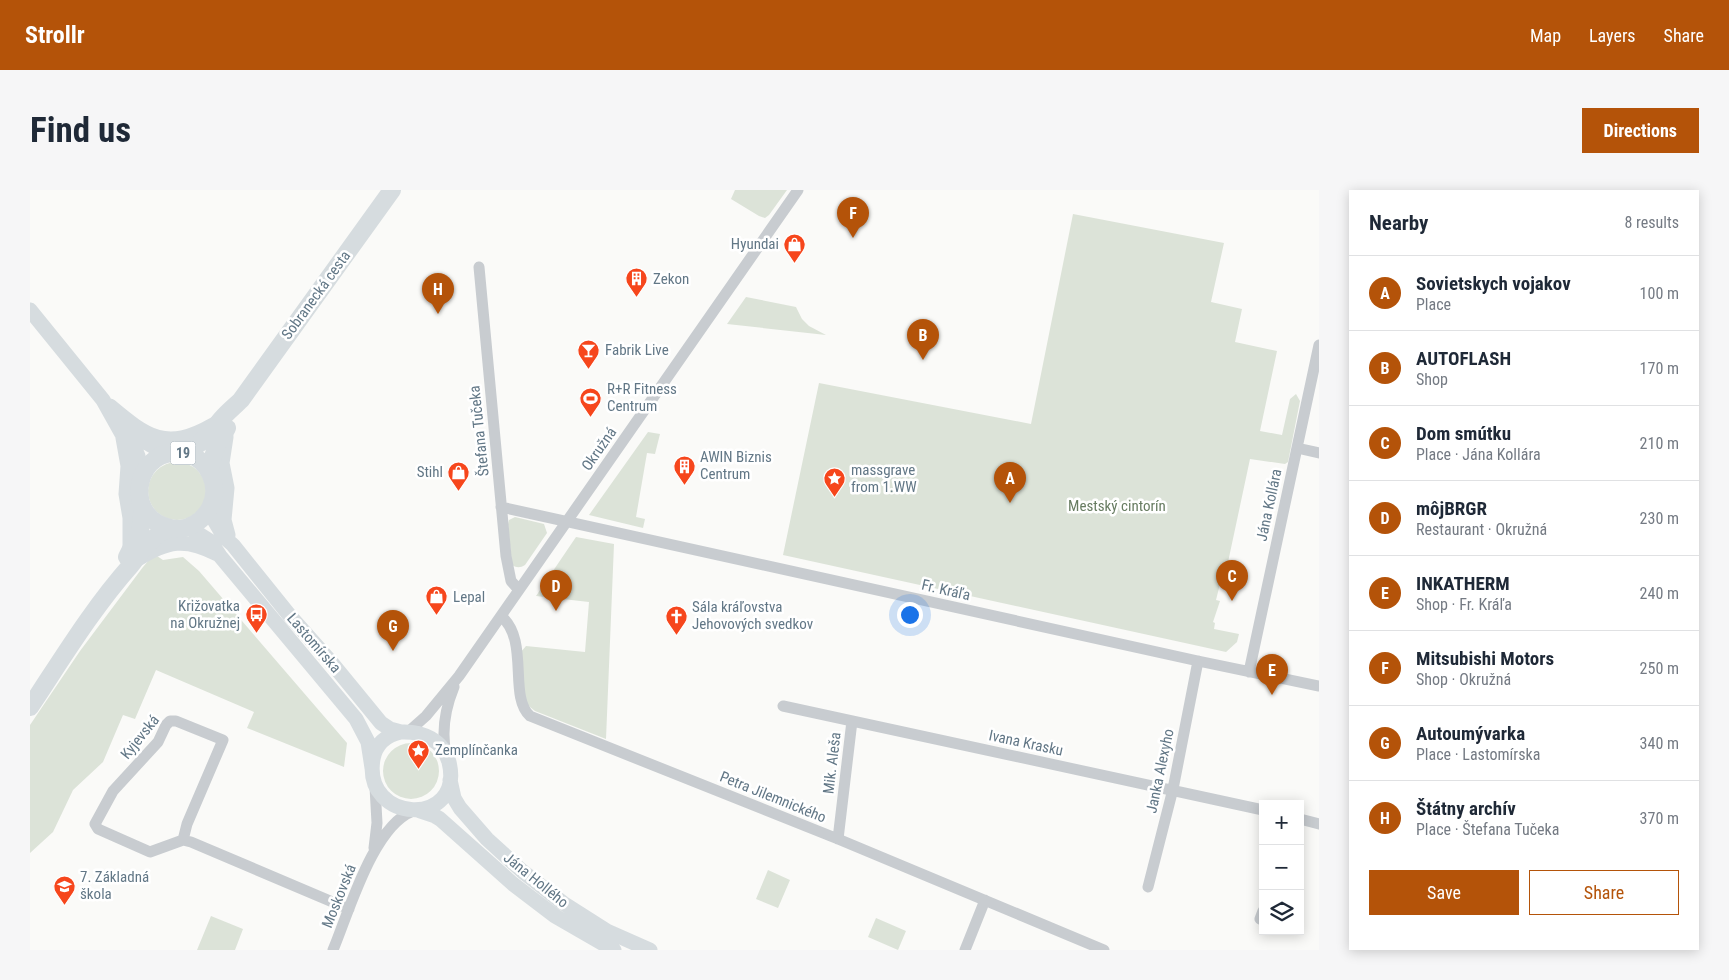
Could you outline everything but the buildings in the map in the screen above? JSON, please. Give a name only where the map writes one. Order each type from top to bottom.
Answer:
[{"type":"main road","name":"Sobranecká cesta","points":[[223,425],[392,190]]},
{"type":"main road","name":"19","points":[[141,477],[150,463],[191,449],[223,425]]},
{"type":"main road","name":"19","points":[[209,471],[223,425]]},
{"type":"main road","name":"19","points":[[173,454],[197,458],[209,471],[214,488],[212,506]]},
{"type":"main road","points":[[132,557],[140,530],[143,509],[139,493],[141,477]]},
{"type":"main road","points":[[143,509],[154,522],[170,528],[188,527],[202,519],[212,506]]},
{"type":"main road","points":[[30,708],[132,557],[155,537],[170,528]]},
{"type":"street","name":"Okružná","points":[[459,676],[798,190]]},
{"type":"street","name":"Štefana Tučeka","points":[[479,267],[509,575],[518,590]]},
{"type":"street","points":[[30,310],[126,429],[138,456],[141,477]]},
{"type":"street","name":"Jána Kollára","points":[[1249,672],[1319,345]]},
{"type":"street","points":[[126,429],[160,438],[178,440],[223,425],[222,463],[227,488],[224,516],[225,527],[233,545]]},
{"type":"street","points":[[126,429],[142,440],[173,454]]},
{"type":"street","points":[[126,429],[128,466],[126,494],[130,518],[132,557],[166,544],[176,543],[195,544],[220,556]]},
{"type":"street","points":[[1297,448],[1319,452]]},
{"type":"street","name":"Lastomírska","points":[[212,506],[214,520],[220,532],[233,545],[284,621],[331,662],[381,723],[390,729],[405,732]]},
{"type":"street","name":"Fr. Kráľa","points":[[501,507],[1319,686]]},
{"type":"street","points":[[188,527],[210,541],[220,556],[284,621],[356,719],[368,742],[373,775],[377,823],[373,854]]},
{"type":"street","name":"Petra Jilemnického","points":[[501,616],[509,622],[516,641],[522,706],[530,716],[838,839],[1104,950]]},
{"type":"street","name":"Janka Alexyho","points":[[1148,887],[1173,789],[1198,661]]},
{"type":"street","points":[[405,732],[426,716],[459,676]]},
{"type":"street","points":[[373,854],[392,825],[401,816],[438,802],[448,790],[450,770],[444,734],[445,714],[459,676]]},
{"type":"street","name":"Ivana Krasku","points":[[783,706],[1259,809]]},
{"type":"street","name":"Kyjevská","points":[[170,721],[176,721],[223,740],[187,824],[183,840],[150,852],[98,829],[95,824],[113,791],[158,742],[170,721]]},
{"type":"street","name":"Mik. Aleša","points":[[838,839],[852,721]]},
{"type":"street","points":[[417,811],[404,809],[390,802],[381,794],[373,775],[375,752],[381,742],[389,736],[405,732],[423,734],[431,738],[443,749],[447,756]]},
{"type":"street","name":"Jána Hollého","points":[[450,780],[457,805],[472,823],[559,910],[650,950]]},
{"type":"street","name":"Jána Hollého","points":[[417,811],[440,819],[513,884],[559,910],[614,950]]},
{"type":"street","points":[[1304,820],[1319,824]]},
{"type":"street","points":[[183,840],[349,909]]},
{"type":"street","name":"Moskovská","points":[[333,950],[373,854]]},
{"type":"street","points":[[965,950],[985,900]]},
{"type":"green space","points":[[735,190],[787,190],[765,218],[731,199]]},
{"type":"green space","name":"Mestský cintorín","points":[[1073,214],[1224,243],[1211,302],[1242,309],[1235,342],[1277,351],[1260,431],[1282,435],[1290,399],[1296,394],[1300,401],[1288,462],[1285,464],[1250,459],[1224,581],[1221,580],[1216,600],[1220,601],[1213,622],[1215,623],[1214,629],[1239,634],[1237,642],[1226,652],[783,555],[819,383],[1031,424]]},
{"type":"green space","points":[[746,297],[796,307],[802,319],[809,326],[826,335],[727,324]]},
{"type":"green space","points":[[648,432],[660,434],[655,454],[647,453],[636,517],[645,519],[643,528],[589,515]]},
{"type":"green space","points":[[171,462],[183,462],[198,470],[206,485],[206,497],[198,512],[183,520],[171,520],[156,512],[148,497],[148,485],[156,470]]},
{"type":"green space","points":[[515,517],[544,524],[547,533],[522,567],[512,565],[508,524],[509,520]]},
{"type":"green space","points":[[576,537],[614,544],[606,739],[535,711],[525,703],[520,653],[526,646],[585,652],[589,602],[536,596]]},
{"type":"green space","points":[[154,554],[163,560],[183,557],[199,571],[347,743],[344,767],[247,728],[254,712],[156,670],[135,719],[123,715],[103,762],[73,790],[53,832],[30,853],[30,725],[80,651]]},
{"type":"green space","points":[[411,743],[422,745],[431,751],[437,760],[439,771],[437,782],[431,791],[422,797],[411,799],[400,797],[391,791],[385,782],[383,771],[385,760],[391,751],[400,745]]},
{"type":"green space","points":[[768,870],[790,880],[778,908],[756,899]]},
{"type":"green space","points":[[211,916],[243,929],[235,950],[197,950]]},
{"type":"green space","points":[[876,918],[906,931],[898,950],[868,937]]},
{"type":"place","name":"Mitsubishi Motors","points":[[853,238]]},
{"type":"place","name":"Hyundai","points":[[795,263]]},
{"type":"place","name":"Zekon","points":[[637,298]]},
{"type":"place","name":"Štátny archív","points":[[438,314]]},
{"type":"place","name":"AUTOFLASH","points":[[923,360]]},
{"type":"place","name":"Fabrik Live","points":[[589,369]]},
{"type":"place","name":"R+R Fitness Centrum","points":[[591,417]]},
{"type":"place","name":"AWIN Biznis Centrum","points":[[684,485]]},
{"type":"place","name":"Stihl","points":[[459,491]]},
{"type":"place","name":"massgrave from 1.WW","points":[[835,498]]},
{"type":"place","name":"Sovietskych vojakov","points":[[1010,503]]},
{"type":"place","name":"Dom smútku","points":[[1232,601]]},
{"type":"place","name":"môjBRGR","points":[[556,611]]},
{"type":"place","name":"Lepal","points":[[437,616]]},
{"type":"place","name":"Križovatka na Okružnej","points":[[256,634]]},
{"type":"place","name":"Sála kráľovstva Jehovových svedkov","points":[[676,635]]},
{"type":"place","name":"Autoumývarka","points":[[393,651]]},
{"type":"place","name":"INKATHERM","points":[[1272,695]]},
{"type":"place","name":"Zemplínčanka","points":[[419,769]]},
{"type":"place","name":"7. Základná škola","points":[[64,905]]}]
